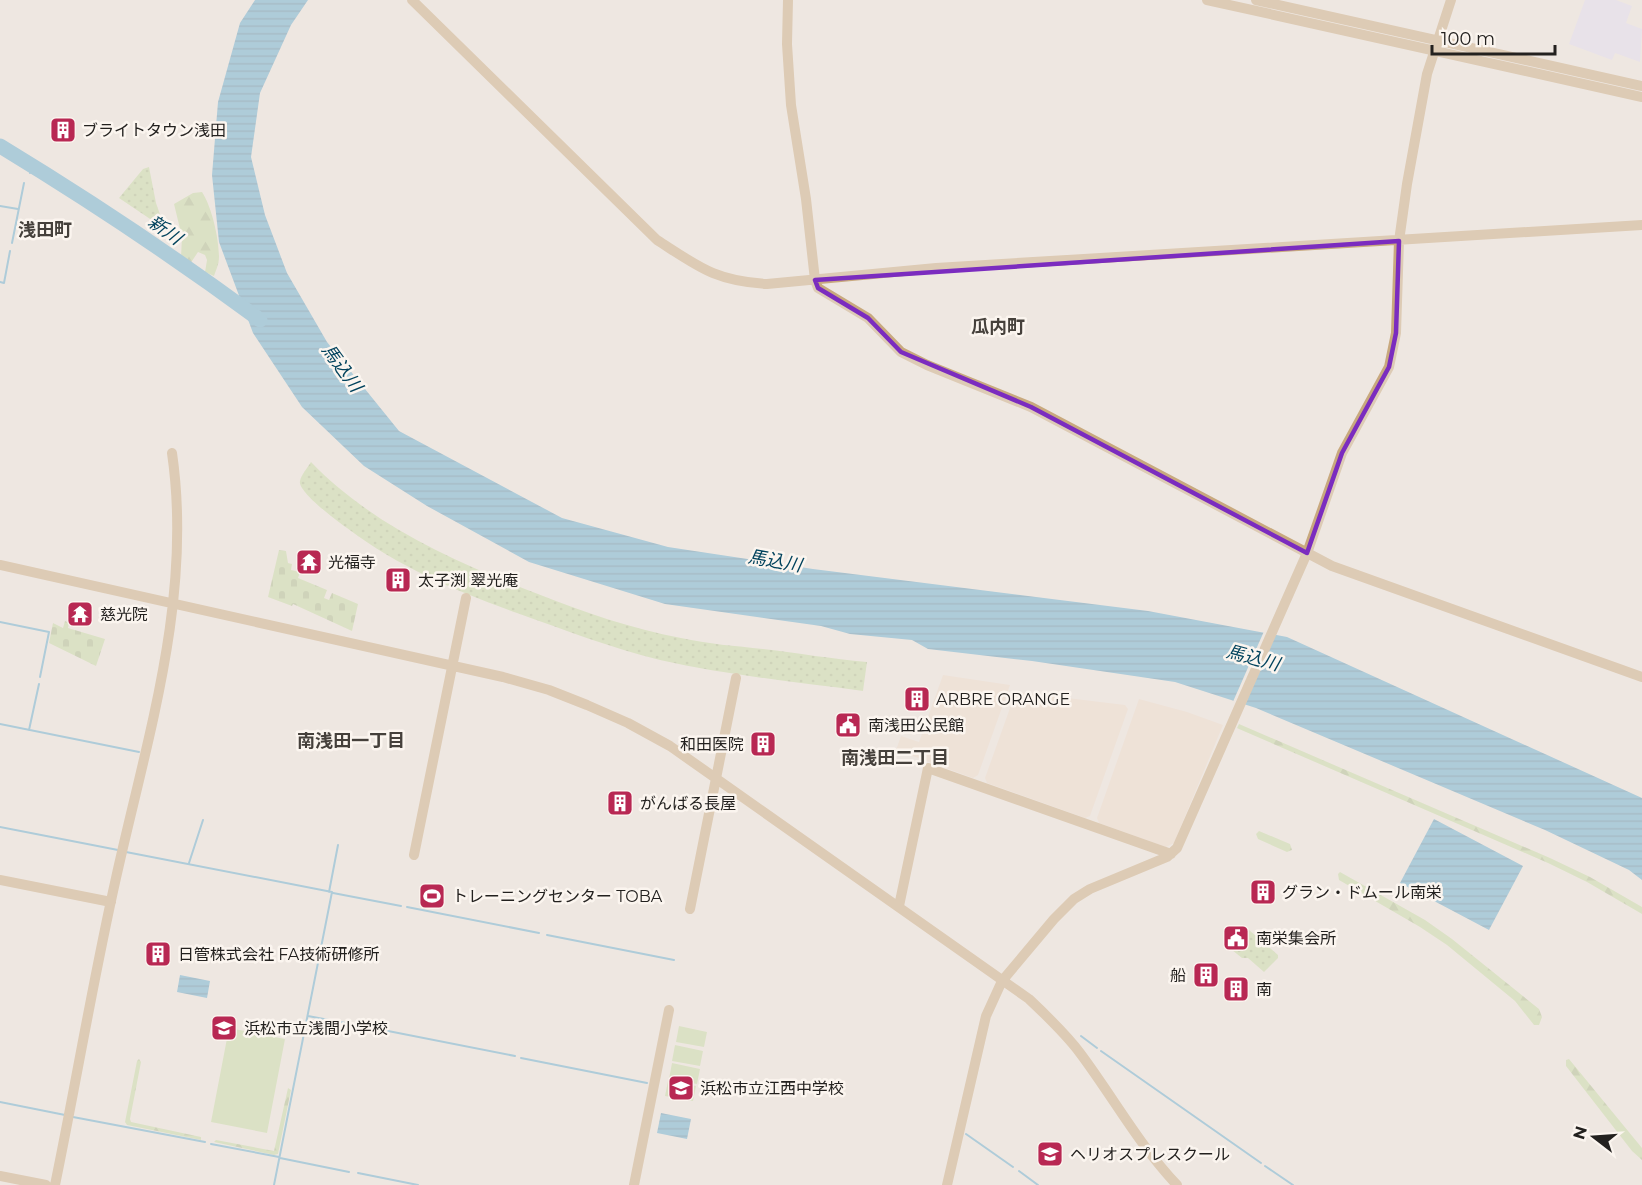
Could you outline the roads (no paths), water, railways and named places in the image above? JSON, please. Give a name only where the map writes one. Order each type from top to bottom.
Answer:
[{"type":"street","points":[[412,0],[657,240],[704,270],[725,279],[767,284],[936,268],[1642,225]]},
{"type":"street","points":[[788,0],[787,44],[791,105],[807,199],[815,280],[818,288],[868,318],[901,352],[927,365],[1031,407],[1332,566],[1642,676]]},
{"type":"street","points":[[1206,0],[1642,86]]},
{"type":"street","points":[[1256,0],[1642,97]]},
{"type":"street","points":[[947,1185],[986,1016],[993,998],[1003,980],[1060,912],[1074,899],[1090,889],[1171,854],[1178,845],[1307,553],[1342,453],[1389,368],[1396,333],[1399,241],[1427,74],[1451,0]]},
{"type":"street","points":[[55,1185],[111,902],[166,661],[174,602],[178,528],[172,453]]},
{"type":"street","points":[[0,565],[174,602],[526,683],[587,705],[660,740],[717,777],[899,906],[1003,980],[1038,1008],[1080,1053],[1144,1147],[1177,1185]]},
{"type":"street","points":[[414,855],[466,598]]},
{"type":"street","points":[[690,909],[736,678]]},
{"type":"street","points":[[899,906],[928,768],[1171,854]]},
{"type":"street","points":[[0,880],[111,902]]},
{"type":"street","points":[[634,1185],[669,1010]]},
{"type":"street","points":[[0,1176],[46,1185]]},
{"type":"water","name":"馬込川","points":[[255,0],[308,0],[291,25],[260,93],[251,157],[265,215],[287,273],[327,342],[399,431],[562,518],[668,547],[813,569],[1148,611],[1287,637],[1642,798],[1642,880],[1629,870],[1545,830],[1256,708],[1175,682],[1032,661],[928,649],[912,640],[850,634],[821,626],[665,604],[529,562],[427,506],[364,466],[302,407],[253,333],[219,242],[212,175],[218,102],[240,23]]},
{"type":"water","points":[[1434,819],[1523,866],[1489,930],[1400,883]]},
{"type":"water","points":[[180,975],[210,981],[207,998],[177,992]]},
{"type":"water","points":[[661,1113],[691,1119],[687,1139],[657,1133]]},
{"type":"waterway","name":"新川","points":[[0,146],[132,230],[260,320]]},
{"type":"waterway","points":[[30,173],[34,167]]},
{"type":"waterway","points":[[12,243],[24,183]]},
{"type":"waterway","points":[[0,206],[18,209]]},
{"type":"waterway","points":[[0,282],[4,283],[10,251]]},
{"type":"waterway","points":[[0,622],[49,632],[40,677]]},
{"type":"waterway","points":[[29,730],[39,684]]},
{"type":"waterway","points":[[0,724],[139,752]]},
{"type":"waterway","points":[[189,863],[203,820]]},
{"type":"waterway","points":[[0,827],[118,850]]},
{"type":"waterway","points":[[329,892],[338,845]]},
{"type":"waterway","points":[[126,852],[332,892],[274,1185]]},
{"type":"waterway","points":[[333,893],[401,906]]},
{"type":"waterway","points":[[407,907],[539,933]]},
{"type":"waterway","points":[[547,935],[674,960]]},
{"type":"waterway","points":[[308,1016],[377,1029]]},
{"type":"waterway","points":[[383,1030],[515,1056]]},
{"type":"waterway","points":[[1081,1036],[1097,1048]]},
{"type":"waterway","points":[[1101,1051],[1261,1163]]},
{"type":"waterway","points":[[521,1058],[647,1083]]},
{"type":"waterway","points":[[0,1102],[65,1115]]},
{"type":"waterway","points":[[73,1117],[205,1142]]},
{"type":"waterway","points":[[966,1134],[1013,1167]]},
{"type":"waterway","points":[[211,1144],[279,1157]]},
{"type":"waterway","points":[[280,1158],[349,1172]]},
{"type":"waterway","points":[[1265,1166],[1293,1185]]},
{"type":"waterway","points":[[1019,1171],[1038,1185]]},
{"type":"waterway","points":[[358,1173],[418,1185]]},
{"type":"place","name":"ブライトタウン浅田","points":[[63,130]]},
{"type":"place","name":"光福寺","points":[[309,562]]},
{"type":"place","name":"太子渕 翠光庵","points":[[398,580]]},
{"type":"place","name":"慈光院","points":[[80,614]]},
{"type":"place","name":"ARBRE ORANGE","points":[[917,699]]},
{"type":"place","name":"南浅田公民館","points":[[848,725]]},
{"type":"place","name":"和田医院","points":[[763,744]]},
{"type":"place","name":"がんばる長屋","points":[[620,803]]},
{"type":"place","name":"グラン・ドムール南栄","points":[[1263,892]]},
{"type":"place","name":"トレーニングセンター TOBA","points":[[432,896]]},
{"type":"place","name":"南栄集会所","points":[[1236,938]]},
{"type":"place","name":"日管株式会社 FA技術研修所","points":[[158,954]]},
{"type":"place","name":"船","points":[[1206,975]]},
{"type":"place","name":"南","points":[[1236,989]]},
{"type":"place","name":"浜松市立浅間小学校","points":[[224,1028]]},
{"type":"place","name":"浜松市立江西中学校","points":[[681,1088]]},
{"type":"place","name":"ヘリオスプレスクール","points":[[1050,1154]]},
{"type":"district","name":"浅田町","points":[[45,230]]},
{"type":"district","name":"瓜内町","points":[[998,327]]},
{"type":"district","name":"南浅田一丁目","points":[[351,741]]},
{"type":"district","name":"南浅田二丁目","points":[[895,758]]}]
